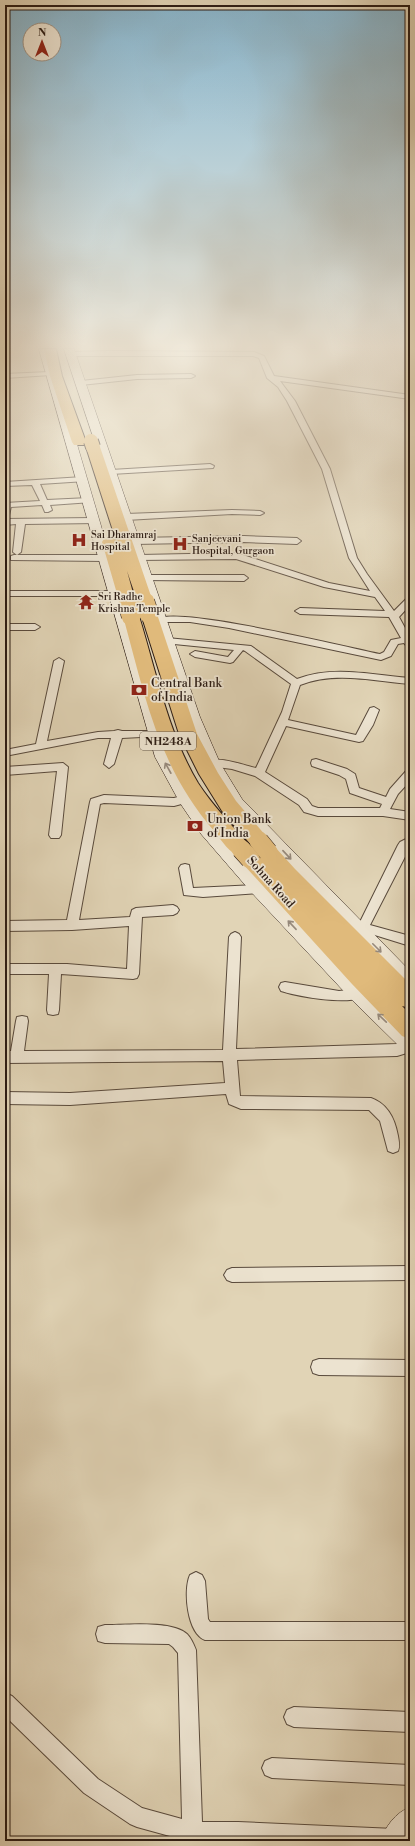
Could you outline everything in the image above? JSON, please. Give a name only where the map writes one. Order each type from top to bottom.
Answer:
[{"type":"highway","name":"Sohna Road","points":[[82,435],[86,444]]},
{"type":"highway","name":"Sohna Road","points":[[84,435],[138,608],[168,742],[182,771],[210,815],[288,875],[410,999]]},
{"type":"highway","name":"Sohna Road","points":[[254,850],[360,978],[410,1029]]},
{"type":"main road","points":[[81,435],[86,444],[111,472],[146,578],[138,608],[156,734],[162,757],[186,799],[207,830],[254,850],[361,929],[410,982]]},
{"type":"main road","points":[[85,435],[83,479],[105,558],[138,608],[167,641],[198,730],[212,763],[237,803],[254,850],[258,889],[357,994],[410,1046]]},
{"type":"street","points":[[309,435],[326,469],[350,551],[363,575],[393,616],[408,643]]},
{"type":"street","points":[[111,472],[210,466]]},
{"type":"street","points":[[5,484],[83,479]]},
{"type":"street","points":[[35,482],[46,504],[51,521]]},
{"type":"street","points":[[5,515],[7,505],[46,504],[89,500]]},
{"type":"street","points":[[126,517],[232,512],[260,513]]},
{"type":"street","points":[[5,522],[94,521]]},
{"type":"street","points":[[21,522],[15,555],[105,558]]},
{"type":"street","points":[[134,541],[244,539],[297,541]]},
{"type":"street","points":[[140,558],[237,556],[327,584],[378,595]]},
{"type":"street","points":[[146,578],[244,578]]},
{"type":"street","points":[[6,594],[138,608],[190,619],[229,625],[382,657],[388,654],[394,642],[408,643]]},
{"type":"street","points":[[300,611],[393,616],[410,600]]},
{"type":"street","points":[[5,627],[35,627]]},
{"type":"street","points":[[167,641],[248,648],[296,683]]},
{"type":"street","points":[[195,654],[230,660],[241,647]]},
{"type":"street","points":[[41,746],[59,661]]},
{"type":"street","points":[[259,773],[282,722],[296,683],[304,679],[336,674],[376,676],[410,681]]},
{"type":"street","points":[[282,722],[359,740],[374,710]]},
{"type":"street","points":[[109,764],[118,734]]},
{"type":"street","points":[[55,835],[63,767],[6,771],[6,752],[88,737],[118,734],[156,734]]},
{"type":"street","points":[[212,763],[232,764],[259,773],[303,802],[308,809],[318,812],[383,812],[410,816]]},
{"type":"street","points":[[316,763],[343,772],[351,777],[354,790],[388,802]]},
{"type":"street","points":[[383,812],[388,802],[410,774]]},
{"type":"street","points":[[72,925],[95,802],[104,799],[174,802],[186,799]]},
{"type":"street","points":[[410,841],[404,845],[361,929],[410,941]]},
{"type":"street","points":[[184,868],[188,892],[204,893],[258,889]]},
{"type":"street","points":[[5,969],[55,969],[133,974],[136,913],[173,910]]},
{"type":"street","points":[[5,926],[72,925],[135,921]]},
{"type":"street","points":[[235,937],[231,990],[230,1055],[234,1100],[240,1103],[371,1104],[381,1109],[387,1118],[393,1147]]},
{"type":"street","points":[[52,1010],[55,969]]},
{"type":"street","points":[[285,987],[339,996],[357,994]]},
{"type":"street","points":[[22,1021],[11,1057],[230,1055],[397,1050],[410,1046]]},
{"type":"street","points":[[5,1098],[70,1099],[221,1090],[232,1087]]},
{"type":"street","points":[[232,1275],[410,1273]]},
{"type":"street","points":[[319,1367],[410,1368]]},
{"type":"street","points":[[196,1581],[199,1622],[205,1631],[410,1631]]},
{"type":"street","points":[[105,1634],[170,1635],[180,1640],[187,1650],[192,1832]]},
{"type":"street","points":[[5,1703],[91,1786],[137,1817],[192,1832],[239,1837],[400,1834]]},
{"type":"street","points":[[294,1717],[410,1722]]},
{"type":"street","points":[[272,1768],[410,1776]]},
{"type":"place","name":"Sai Dharamraj Hospital","points":[[79,540]]},
{"type":"place","name":"Sanjeevani Hospital, Gurgaon","points":[[180,544]]},
{"type":"place","name":"Sri Radhe Krishna Temple","points":[[86,602]]},
{"type":"place","name":"Central Bank of India","points":[[139,690]]},
{"type":"place","name":"Union Bank of India","points":[[195,826]]}]
